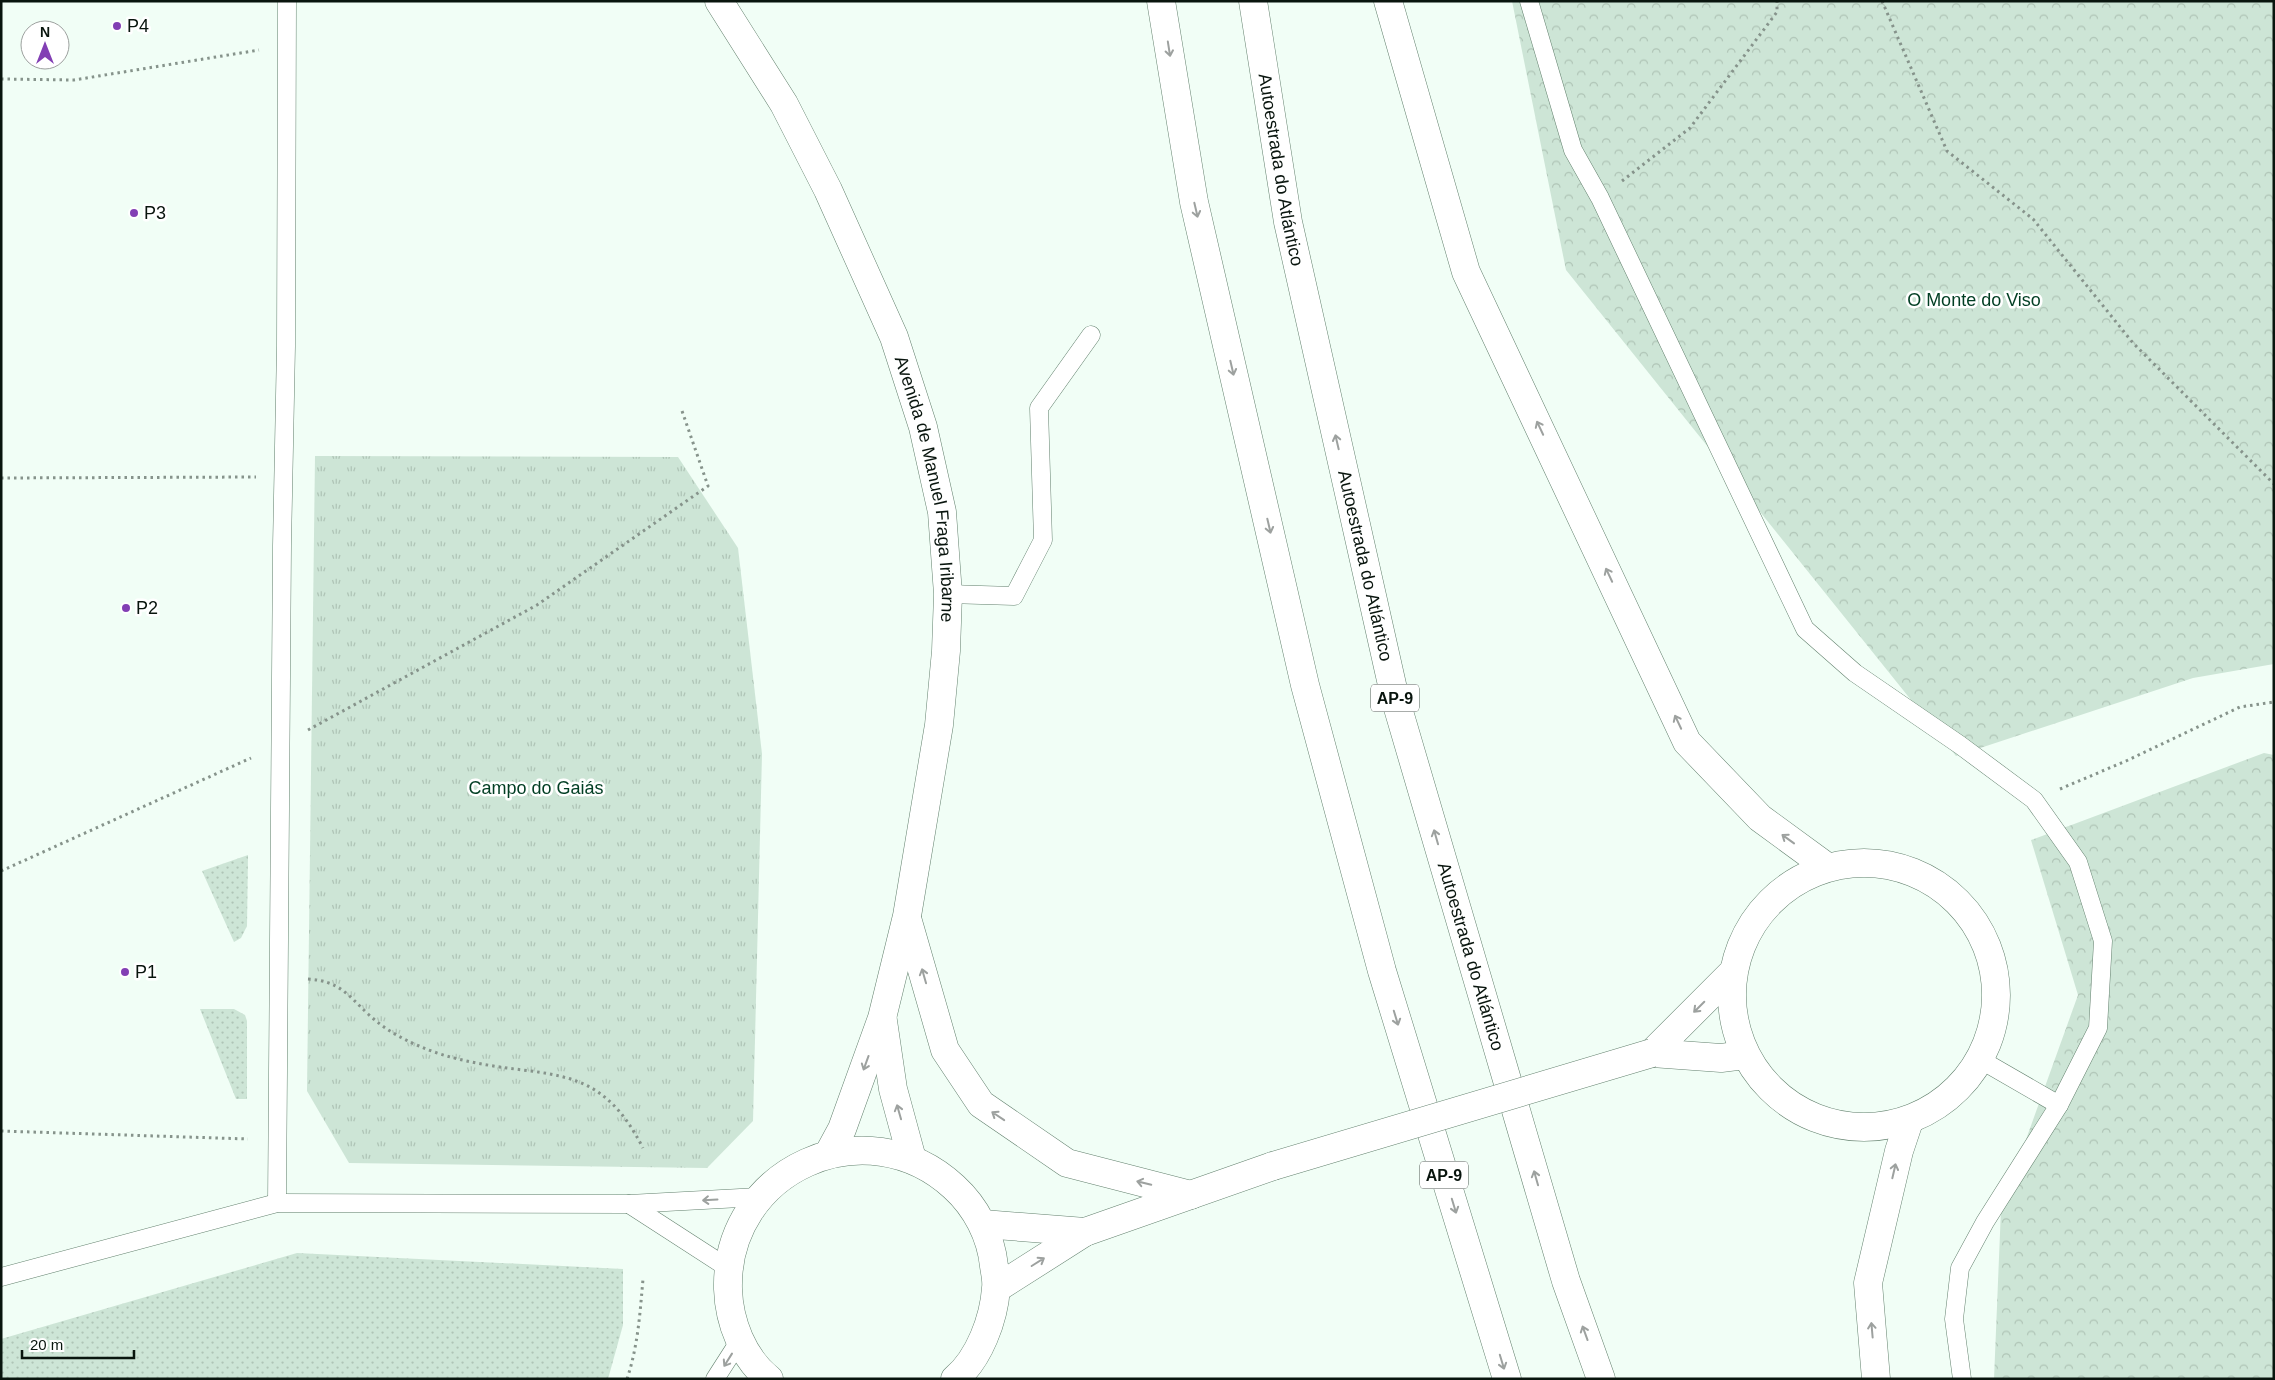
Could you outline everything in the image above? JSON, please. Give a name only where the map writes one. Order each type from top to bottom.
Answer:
[{"type":"main road","name":"Avenida de Manuel Fraga Iribarne","points":[[719,1],[784,104],[828,190],[894,337],[923,427],[942,512],[948,594],[946,651],[939,725],[907,916],[882,1018],[842,1129],[829,1153]]},
{"type":"main road","name":"AP-9","points":[[1161,1],[1194,202],[1305,685],[1382,971],[1507,1379]]},
{"type":"main road","name":"Autoestrada do Atlántico","points":[[1253,1],[1288,222],[1395,698],[1566,1281],[1601,1379]]},
{"type":"main road","points":[[1388,1],[1466,272],[1687,742],[1760,818],[1827,867]]},
{"type":"main road","points":[[1872,862],[1916,872],[1954,896],[1982,932],[1996,974],[1996,1018],[1981,1060],[1962,1086],[1937,1107],[1909,1121],[1871,1128],[1833,1124],[1797,1110],[1767,1086],[1745,1055],[1732,1014],[1733,972],[1744,937],[1765,906],[1793,882],[1827,867],[1872,862]]},
{"type":"main road","points":[[907,916],[945,1050],[981,1104],[1067,1163],[1191,1195]]},
{"type":"main road","points":[[1652,1053],[1733,972]]},
{"type":"main road","name":"Avenida de Manuel Fraga Iribarne","points":[[882,1018],[893,1088],[912,1159]]},
{"type":"main road","points":[[996,1288],[1085,1232],[1273,1166],[1652,1053],[1721,1058],[1745,1055]]},
{"type":"main road","points":[[1876,1379],[1868,1283],[1899,1151],[1909,1121]]},
{"type":"main road","points":[[769,1379],[760,1371],[740,1340],[728,1305],[728,1268],[737,1233],[758,1197],[790,1170],[829,1153],[871,1150],[912,1159],[941,1175],[965,1197],[983,1224],[993,1255],[996,1288],[987,1333],[963,1372],[955,1379]]},
{"type":"main road","points":[[983,1224],[1085,1232]]},
{"type":"lane","points":[[277,1203],[287,1]]},
{"type":"lane","points":[[1529,1],[1573,150],[1600,198],[1805,629],[1855,673],[1960,745],[2034,800],[2078,862],[2103,941],[2098,1028],[2059,1105],[1985,1222],[1960,1268],[1954,1319],[1962,1379]]},
{"type":"lane","points":[[948,594],[1014,596],[1043,540],[1039,408],[1091,335]]},
{"type":"lane","points":[[1981,1060],[2059,1105]]},
{"type":"lane","points":[[1,1276],[277,1203],[629,1204],[758,1197]]},
{"type":"lane","points":[[629,1204],[728,1268]]},
{"type":"lane","points":[[716,1379],[740,1340]]},
{"type":"path","points":[[1600,198],[1690,128],[1776,12],[1777,1]]},
{"type":"path","points":[[1882,1],[1946,151],[2033,219],[2133,344],[2274,484]]},
{"type":"path","points":[[1,79],[74,80],[287,45]]},
{"type":"path","points":[[1,870],[281,745],[537,605],[708,486],[681,408]]},
{"type":"path","points":[[1,478],[284,477]]},
{"type":"path","points":[[2034,800],[2126,761],[2240,707],[2274,702]]},
{"type":"path","points":[[278,977],[318,980],[345,990],[380,1024],[398,1036],[421,1047],[475,1062],[576,1080],[611,1102],[626,1117],[643,1148]]},
{"type":"path","points":[[1,1131],[278,1140]]},
{"type":"path","points":[[627,1379],[634,1359],[643,1279]]},
{"type":"green space","name":"O Monte do Viso","points":[[1512,1],[2274,1],[2274,664],[2193,678],[1956,756],[1566,270]]},
{"type":"green space","name":"Campo do Gaiás","points":[[315,456],[678,457],[738,548],[762,754],[753,1121],[707,1168],[349,1163],[307,1091]]},
{"type":"green space","points":[[2264,753],[2274,755],[2274,1379],[1994,1379],[2001,1209],[2078,995],[2031,840]]},
{"type":"green space","points":[[248,855],[247,926],[241,938],[234,942],[202,871]]},
{"type":"green space","points":[[200,1009],[234,1009],[245,1015],[247,1021],[247,1099],[236,1099]]},
{"type":"green space","points":[[297,1253],[623,1269],[623,1325],[608,1379],[1,1379],[1,1339]]},
{"type":"place","name":"P4","points":[[117,26]]},
{"type":"place","name":"P3","points":[[134,213]]},
{"type":"place","name":"P2","points":[[126,608]]},
{"type":"place","name":"P1","points":[[125,972]]}]
